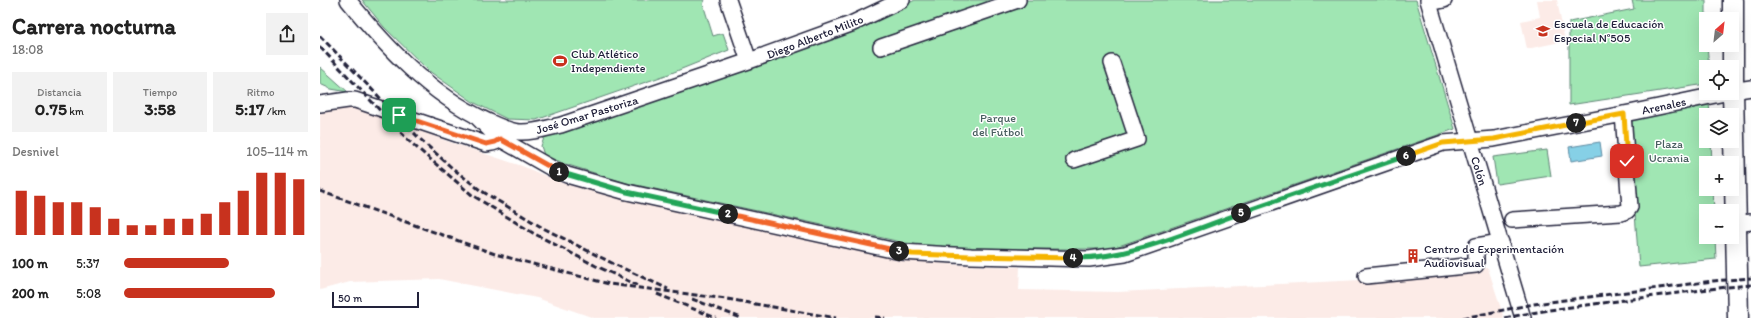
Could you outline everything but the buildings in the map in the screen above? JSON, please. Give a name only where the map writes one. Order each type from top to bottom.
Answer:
[{"type":"main road","points":[[1733,0],[1734,60]]},
{"type":"main road","points":[[1736,100],[1743,223],[1738,318]]},
{"type":"street","name":"Arenales","points":[[348,0],[375,32],[422,78],[503,134],[529,156],[567,175],[627,192],[901,252],[971,256],[1089,259],[1124,254],[1443,143],[1494,139],[1699,98]]},
{"type":"street","points":[[728,0],[749,61]]},
{"type":"street","name":"Diego Alberto Milito","points":[[749,61],[852,24],[902,0]]},
{"type":"street","points":[[881,47],[1019,0]]},
{"type":"street","points":[[1429,2],[1444,0]]},
{"type":"street","name":"Colón","points":[[1429,2],[1523,318]]},
{"type":"street","name":"José Omar Pastoriza","points":[[320,104],[355,100],[486,144],[495,142],[503,134],[534,132],[561,125],[749,61]]},
{"type":"street","points":[[1074,160],[1137,139],[1112,63]]},
{"type":"street","points":[[1512,220],[1621,213],[1627,211],[1630,207],[1624,114]]},
{"type":"street","points":[[529,156],[530,140],[534,132]]},
{"type":"street","points":[[1366,276],[1476,265],[1476,246],[1501,242]]},
{"type":"shaded area","name":"Escuela de Educación Especial N°505","points":[[1537,0],[1557,0],[1565,41],[1527,49],[1521,21],[1540,17]]},
{"type":"shaded area","points":[[320,95],[344,96],[444,140],[522,166],[562,183],[751,228],[889,258],[960,265],[1020,267],[1019,290],[1118,292],[1361,280],[1488,268],[1504,318],[594,318],[537,298],[439,279],[350,282],[320,290]]},
{"type":"green space","name":"Club Atlético Independiente","points":[[362,0],[705,0],[703,4],[713,36],[723,33],[729,50],[669,74],[536,120],[507,119],[473,102],[429,71],[384,27]]},
{"type":"green space","name":"Parque del Fútbol","points":[[915,0],[1416,0],[1455,129],[1110,249],[991,249],[933,247],[906,243],[627,183],[565,164],[544,155],[541,146],[544,138],[548,136],[852,30]]},
{"type":"green space","points":[[1632,0],[1706,0],[1706,12],[1699,12],[1699,52],[1708,52],[1708,60],[1699,60],[1699,85],[1569,105],[1569,22],[1634,9]]},
{"type":"green space","points":[[320,67],[348,92],[331,89],[320,84]]},
{"type":"green space","name":"Plaza Ucrania","points":[[1709,103],[1709,108],[1699,108],[1699,148],[1711,148],[1712,156],[1699,156],[1699,196],[1713,196],[1714,204],[1699,204],[1699,244],[1715,244],[1716,259],[1639,267],[1628,118]]},
{"type":"green space","points":[[1547,150],[1551,176],[1497,184],[1493,157]]},
{"type":"water","points":[[1600,142],[1602,156],[1571,161],[1569,147]]},
{"type":"railway","points":[[320,36],[419,138],[451,167],[480,190],[543,228],[616,265],[668,289]]},
{"type":"railway","points":[[320,47],[409,141],[472,195],[533,233],[596,266],[637,285]]},
{"type":"railway","points":[[320,191],[495,254],[609,284],[727,299],[836,318]]},
{"type":"railway","points":[[1463,318],[1534,304],[1713,281],[1751,278]]},
{"type":"railway","points":[[1505,318],[1568,307],[1706,289],[1751,285]]},
{"type":"railway","points":[[657,294],[716,318]]},
{"type":"railway","points":[[692,299],[741,318]]},
{"type":"railway","points":[[875,317],[885,318]]},
{"type":"place","name":"Escuela de Educación Especial N°505","points":[[1543,31]]},
{"type":"place","name":"Club Atlético Independiente","points":[[560,61]]},
{"type":"place","name":"Centro de Experimentación Audiovisual","points":[[1413,256]]},
{"type":"route","points":[[399,115],[486,144],[500,139],[553,169],[567,175],[627,192],[912,254],[1089,259],[1124,254],[1443,143],[1494,139],[1624,114],[1627,161]]}]
